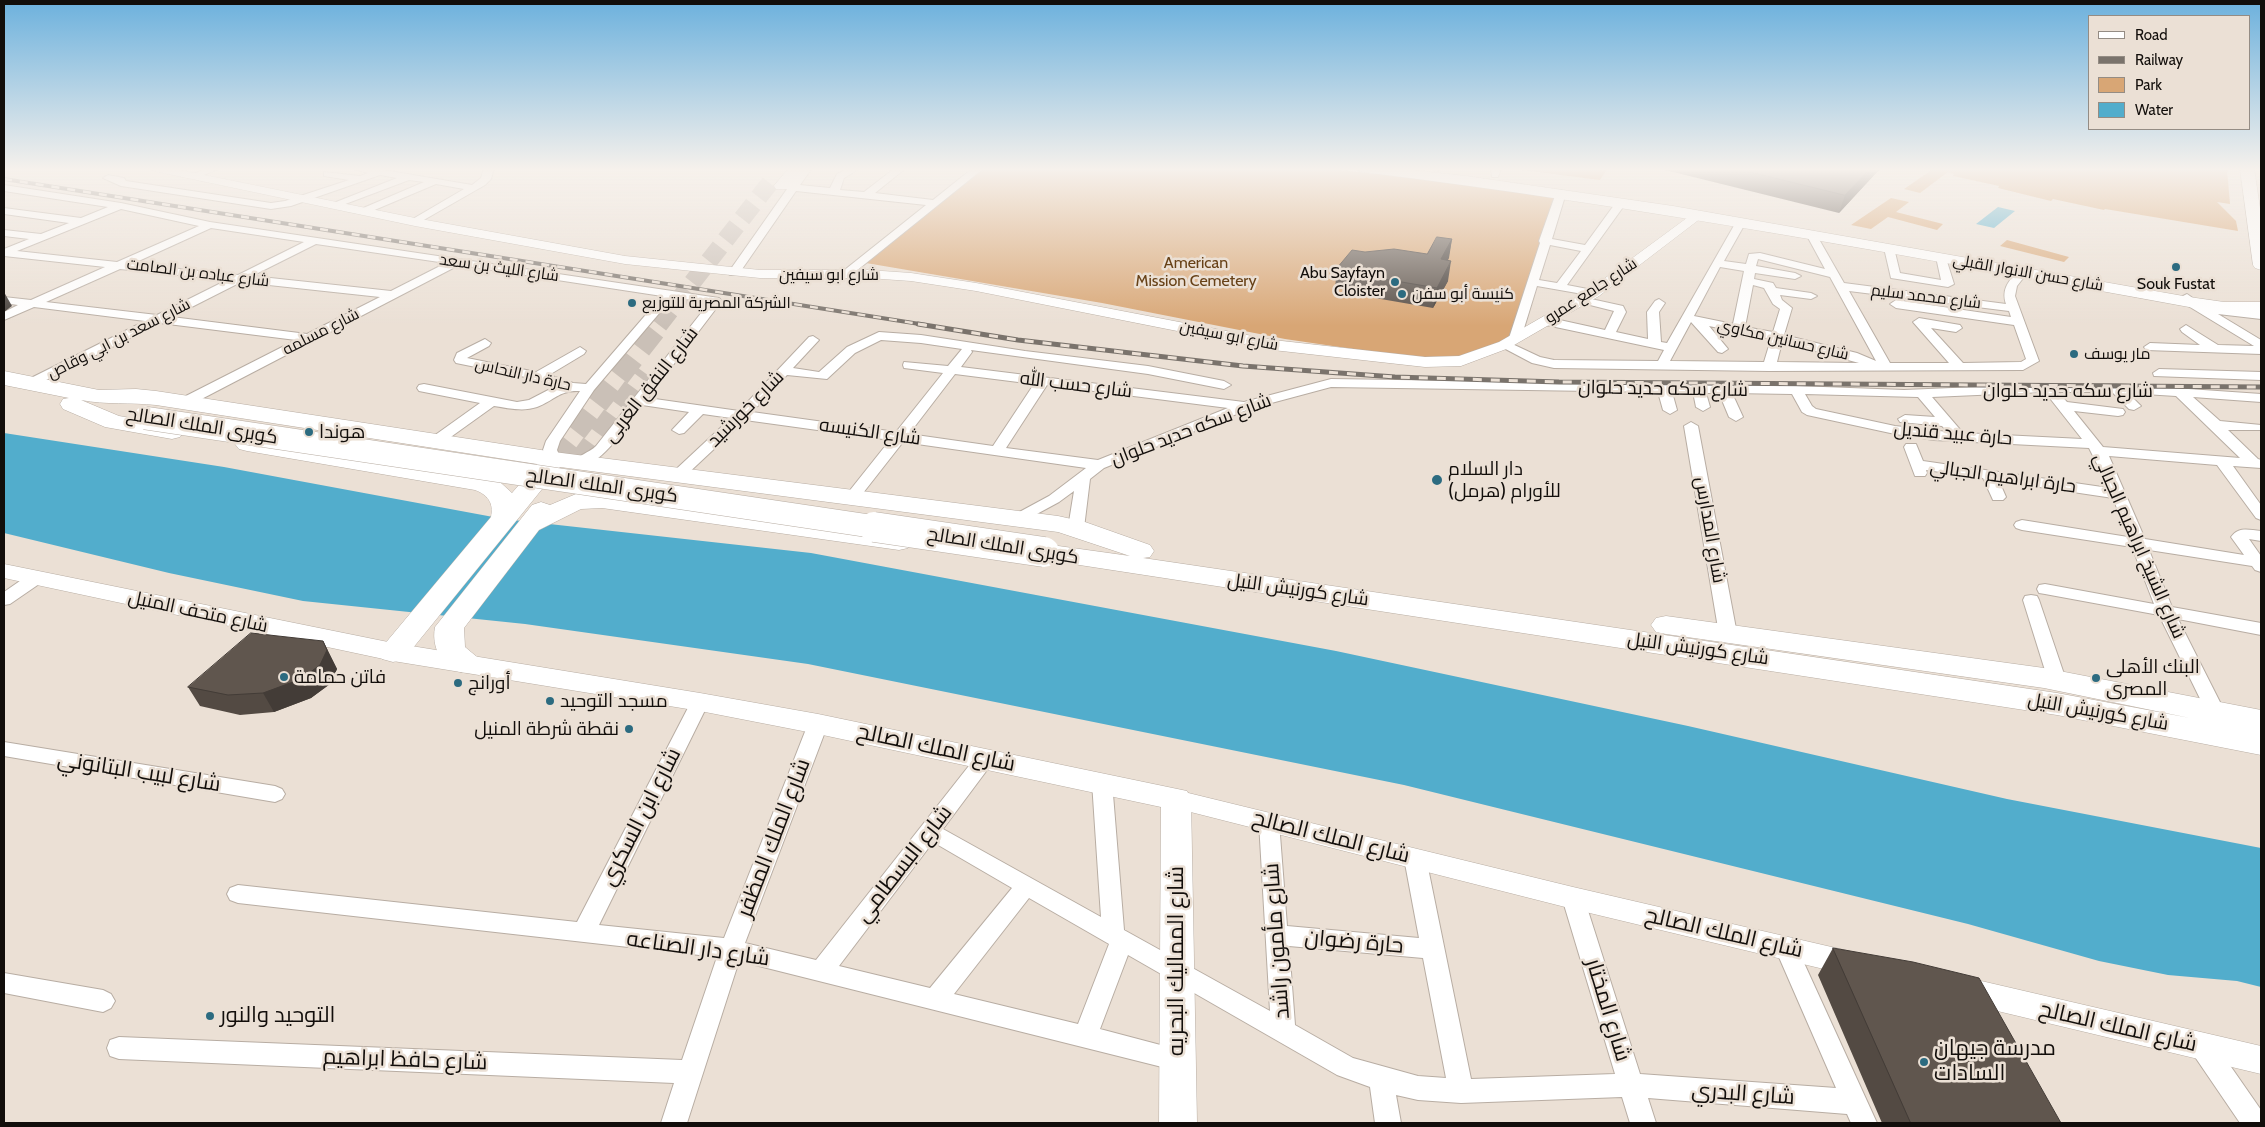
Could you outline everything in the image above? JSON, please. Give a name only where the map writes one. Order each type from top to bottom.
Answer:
[{"type":"highway","points":[[4,378],[100,397],[136,396],[185,402],[554,459],[1076,528],[1137,558]]},
{"type":"highway","points":[[4,389],[71,404],[113,422],[481,483],[493,488],[513,510],[554,511],[576,502],[588,500],[647,506],[1009,558],[1137,558]]},
{"type":"highway","name":"كوبرى الملك الصالح","points":[[100,397],[372,442],[1137,558]]},
{"type":"highway","name":"كوبرى الملك الصالح","points":[[71,404],[145,418],[1137,558]]},
{"type":"highway","points":[[427,474],[461,445]]},
{"type":"highway","points":[[453,624],[431,642],[417,643],[409,639],[409,632],[554,459]]},
{"type":"highway","points":[[466,664],[456,657],[450,648],[448,638],[453,624],[513,510],[579,462]]},
{"type":"highway","points":[[647,506],[645,501],[651,489],[667,479],[677,476]]},
{"type":"highway","name":"شارع كورنيش النيل","points":[[1137,558],[1728,634],[2057,680],[2261,721]]},
{"type":"highway","name":"شارع كورنيش النيل","points":[[1137,558],[1999,695],[2217,733],[2261,743]]},
{"type":"main road","name":"شارع حسن الانوار القبلي","points":[[1733,221],[1811,234],[1856,238],[1889,248],[2192,302]]},
{"type":"main road","name":"شارع حسن الانوار القبلي","points":[[1750,221],[1856,238],[2192,302]]},
{"type":"main road","points":[[2255,221],[2261,266]]},
{"type":"main road","points":[[2192,302],[2252,299],[2261,296]]},
{"type":"main road","points":[[2192,302],[2224,307],[2261,307]]},
{"type":"main road","name":"شارع متحف المنيل","points":[[4,571],[36,578],[409,632]]},
{"type":"main road","name":"شارع الملك الصالح","points":[[409,632],[466,664],[700,702],[818,724],[1176,799]]},
{"type":"main road","name":"شارع المماليك البحريه","points":[[1176,799],[1178,1123]]},
{"type":"street","points":[[71,221],[81,222]]},
{"type":"street","points":[[4,253],[85,221]]},
{"type":"street","name":"شارع الليث بن سعد","points":[[189,221],[314,241],[714,300]]},
{"type":"street","name":"شارع ابو سيفين","points":[[409,221],[625,260],[734,273],[786,275],[846,274],[911,277],[952,283],[1273,345],[1359,356],[1443,363],[1461,361],[1509,342]]},
{"type":"street","points":[[734,273],[762,221]]},
{"type":"street","points":[[846,274],[912,221]]},
{"type":"street","points":[[1509,342],[1532,282],[1544,241],[1555,221]]},
{"type":"street","points":[[1560,287],[1608,221]]},
{"type":"street","name":"شارع جامع عمرو","points":[[1509,342],[1588,296],[1691,221]]},
{"type":"street","points":[[1662,365],[1671,348],[1692,319],[1717,263],[1741,222]]},
{"type":"street","points":[[4,316],[210,225]]},
{"type":"street","points":[[4,233],[42,237]]},
{"type":"street","points":[[1811,234],[1882,367]]},
{"type":"street","name":"شارع سعد بن ابي وقاص","points":[[32,383],[314,241]]},
{"type":"street","points":[[1544,241],[1587,249]]},
{"type":"street","points":[[1889,248],[1894,276],[1948,283],[1941,257]]},
{"type":"street","name":"شارع عباده بن الصامت","points":[[4,253],[121,264],[392,295]]},
{"type":"street","points":[[1738,329],[1753,256],[1760,256],[1834,275]]},
{"type":"street","name":"شارع مسلمه","points":[[185,402],[457,262]]},
{"type":"street","points":[[1717,263],[1795,276],[1813,269]]},
{"type":"street","points":[[1878,301],[2017,322],[2009,296],[2011,286],[2022,272]]},
{"type":"street","points":[[1795,276],[1797,289]]},
{"type":"street","points":[[1532,282],[1560,287],[1619,309],[1620,312],[1609,335]]},
{"type":"street","points":[[1748,282],[1769,285],[1777,302],[1786,308],[1769,367]]},
{"type":"street","name":"شارع محمد سليم","points":[[1840,286],[2012,308]]},
{"type":"street","points":[[1772,291],[1811,296]]},
{"type":"street","points":[[554,459],[550,450],[553,441],[589,388],[670,293]]},
{"type":"street","points":[[4,300],[308,338]]},
{"type":"street","name":"شارع النفق الغربى","points":[[579,462],[595,455],[601,449],[714,304],[714,300]]},
{"type":"street","points":[[2192,302],[2261,315]]},
{"type":"street","points":[[2192,302],[2261,346]]},
{"type":"street","points":[[1654,345],[1653,312],[1659,303]]},
{"type":"street","points":[[1692,319],[1722,349]]},
{"type":"street","name":"شارع حسانين مكاوي","points":[[1692,319],[1853,356],[1882,367]]},
{"type":"street","points":[[1546,321],[1671,348]]},
{"type":"street","points":[[1956,328],[1919,322],[1959,366]]},
{"type":"street","name":"شارع سكه حديد حلوان","points":[[1509,342],[1536,360],[1549,363],[1769,367],[2023,366],[2033,362],[2017,322]]},
{"type":"street","points":[[2186,329],[2215,349]]},
{"type":"street","points":[[784,371],[822,376],[851,350],[879,336],[921,339],[1025,355],[1148,370],[1224,385]]},
{"type":"street","name":"شارع خورشيد","points":[[677,476],[742,415],[813,340]]},
{"type":"street","name":"حارة دار النحاس","points":[[485,343],[462,356],[460,360],[538,376],[568,386],[589,388]]},
{"type":"street","points":[[2150,347],[2261,350]]},
{"type":"street","points":[[538,376],[580,352]]},
{"type":"street","points":[[851,499],[966,352]]},
{"type":"street","name":"شارع حسب الله","points":[[909,365],[1244,406]]},
{"type":"street","points":[[2159,373],[2261,376]]},
{"type":"street","points":[[997,450],[1043,380]]},
{"type":"street","name":"شارع سكه حديد حلوان","points":[[1017,519],[1054,499],[1099,465],[1244,406],[1331,383],[1796,390],[1922,394],[2049,388],[2116,388],[2261,398]]},
{"type":"street","points":[[424,388],[517,406],[526,406],[568,386]]},
{"type":"street","name":"شارع الشيخ ابراهيم الجبالي","points":[[2049,388],[2096,447],[2119,494],[2166,613],[2216,712]]},
{"type":"street","points":[[2116,388],[2134,406]]},
{"type":"street","points":[[1664,389],[1670,410]]},
{"type":"street","points":[[1699,390],[1703,407]]},
{"type":"street","points":[[1724,390],[1736,417]]},
{"type":"street","name":"حارة عبيد قنديل","points":[[1796,390],[1807,409],[1812,412],[1895,430],[1934,436],[2096,447],[2257,464]]},
{"type":"street","points":[[2179,392],[2257,464]]},
{"type":"street","points":[[1922,394],[1959,437]]},
{"type":"street","points":[[436,441],[492,401]]},
{"type":"street","name":"شارع الكنيسه","points":[[640,401],[1099,465]]},
{"type":"street","points":[[2064,406],[2118,412]]},
{"type":"street","points":[[678,430],[700,409]]},
{"type":"street","points":[[1905,419],[1946,422]]},
{"type":"street","points":[[2216,425],[2256,428]]},
{"type":"street","name":"شارع المدارس","points":[[1691,426],[1728,634]]},
{"type":"street","name":"حارة ابراهيم الجبالي","points":[[1911,447],[1919,470],[1990,476],[2119,494]]},
{"type":"street","points":[[2222,461],[2261,515]]},
{"type":"street","points":[[1990,476],[1998,497]]},
{"type":"street","points":[[1076,528],[1083,478]]},
{"type":"street","points":[[2022,525],[2260,565]]},
{"type":"street","points":[[2260,565],[2239,537],[2242,534],[2261,536]]},
{"type":"street","points":[[4,600],[36,578]]},
{"type":"street","points":[[2046,589],[2166,613],[2261,629]]},
{"type":"street","points":[[2031,600],[2057,680]]},
{"type":"street","name":"شارع ابن السكري","points":[[582,933],[700,702]]},
{"type":"street","name":"شارع الملك المظفر","points":[[674,1123],[731,949],[818,724]]},
{"type":"street","name":"شارع لبيب البتانوني","points":[[4,749],[275,794]]},
{"type":"street","name":"شارع البسطامي","points":[[822,970],[986,758]]},
{"type":"street","points":[[1085,1036],[1118,936],[1102,782]]},
{"type":"street","name":"شارع الملك الصالح","points":[[1176,799],[1574,898],[1882,971]]},
{"type":"street","name":"شارع مأمون راشد","points":[[1269,822],[1283,1031]]},
{"type":"street","name":"شارع البدري","points":[[930,831],[1346,1067],[1381,1080],[1418,1088],[1461,1091],[1631,1085],[1859,1113]]},
{"type":"street","points":[[1415,858],[1461,1091]]},
{"type":"street","points":[[936,999],[1026,885]]},
{"type":"street","name":"شارع دار الصناعه","points":[[238,894],[731,949],[822,970],[1178,1060]]},
{"type":"street","name":"شارع المختار","points":[[1574,898],[1643,1123]]},
{"type":"street","name":"حارة رضوان","points":[[1276,935],[1433,949]]},
{"type":"street","points":[[1786,948],[1859,1113]]},
{"type":"street","points":[[4,984],[103,1001]]},
{"type":"street","name":"شارع الملك الصالح","points":[[1939,984],[2261,1060]]},
{"type":"street","points":[[1968,991],[1982,1016]]},
{"type":"street","points":[[2202,1046],[2255,1123]]},
{"type":"street","name":"شارع حافظ ابراهيم","points":[[119,1048],[690,1072]]},
{"type":"street","points":[[1381,1080],[1388,1123]]},
{"type":"green space","name":"American Mission Cemetery","points":[[912,221],[1552,221],[1515,338],[1442,362],[1285,339],[1102,303],[860,262]]},
{"type":"green space","points":[[1858,221],[1883,221],[1871,229],[1851,225]]},
{"type":"green space","points":[[1902,221],[1930,221],[1943,224],[1937,230]]},
{"type":"green space","points":[[2175,221],[2236,221],[2238,231]]},
{"type":"green space","points":[[2007,240],[2069,257],[2064,262],[2000,246]]},
{"type":"water","points":[[1980,221],[2003,221],[1994,228],[1976,224]]},
{"type":"water","points":[[4,433],[224,467],[504,519],[811,553],[1336,651],[1688,726],[2007,799],[2261,848],[2261,987],[2237,981],[2168,975],[2099,961],[1968,924],[1404,785],[808,664],[525,624],[303,601],[169,573],[4,533]]},
{"type":"building","points":[[1437,237],[1452,239],[1441,259],[1451,261],[1437,288],[1378,278],[1379,275],[1337,268],[1352,250],[1365,252],[1394,249],[1427,254]]},
{"type":"building","points":[[251,633],[323,641],[327,650],[320,665],[301,679],[263,693],[228,695],[188,687]]},
{"type":"building","name":"مدرسة جيهان السادات","points":[[1833,948],[1913,962],[1979,978],[2061,1123],[1911,1123]]},
{"type":"tunnel","points":[[659,325],[741,221]]},
{"type":"tunnel","points":[[554,459],[659,324]]},
{"type":"tunnel","points":[[579,463],[645,373]]},
{"type":"railway","points":[[267,221],[926,325]]},
{"type":"railway","points":[[918,324],[1018,340],[1243,366],[1395,377],[1559,382],[2261,387]]},
{"type":"place","name":"Souk Fustat","points":[[2176,267]]},
{"type":"place","name":"Abu Sayfayn Cloister","points":[[1395,282]]},
{"type":"place","name":"كنيسة أبو سفن","points":[[1402,294]]},
{"type":"place","name":"الشركة المصرية للتوزيع","points":[[632,303]]},
{"type":"place","name":"مار يوسف","points":[[2074,354]]},
{"type":"place","name":"هوندا","points":[[309,432]]},
{"type":"place","name":"دار السلام للأورام (هرمل)","points":[[1437,480]]},
{"type":"place","name":"فاتن حمامة","points":[[284,677]]},
{"type":"place","name":"البنك الأهلى المصرى","points":[[2096,678]]},
{"type":"place","name":"أورانج","points":[[458,683]]},
{"type":"place","name":"مسجد التوحيد","points":[[550,701]]},
{"type":"place","name":"نقطة شرطة المنيل","points":[[629,729]]},
{"type":"place","name":"التوحيد والنور","points":[[210,1016]]},
{"type":"place","name":"مدرسة جيهان السادات","points":[[1924,1062]]}]
